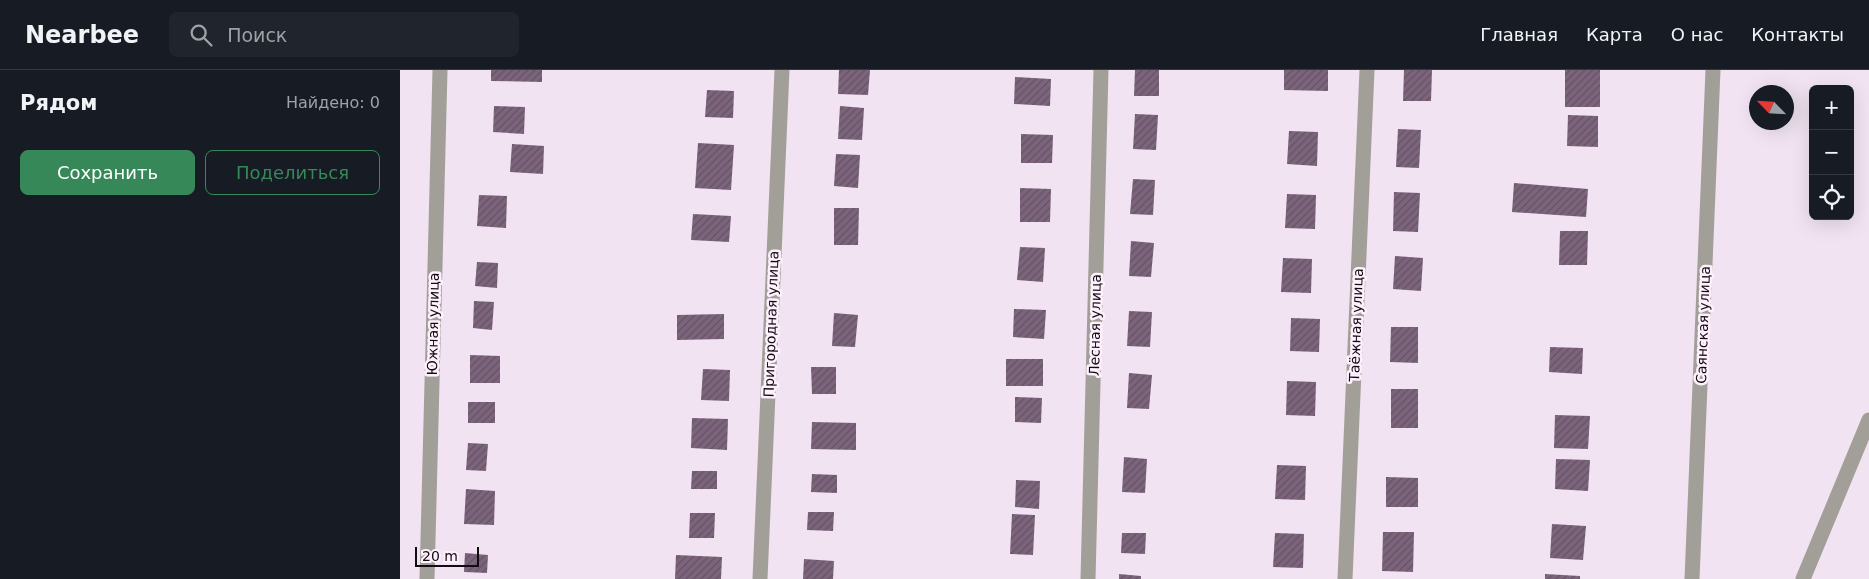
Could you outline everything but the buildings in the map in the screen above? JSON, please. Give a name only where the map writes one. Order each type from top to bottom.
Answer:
[{"type":"street","name":"Южная улица","points":[[427,579],[440,70]]},
{"type":"street","name":"Пригородная улица","points":[[760,579],[782,70]]},
{"type":"street","name":"Лесная улица","points":[[1088,579],[1101,70]]},
{"type":"street","name":"Таёжная улица","points":[[1345,579],[1367,70]]},
{"type":"street","name":"Саянская улица","points":[[1692,579],[1713,70]]},
{"type":"street","points":[[1803,579],[1869,420]]}]
